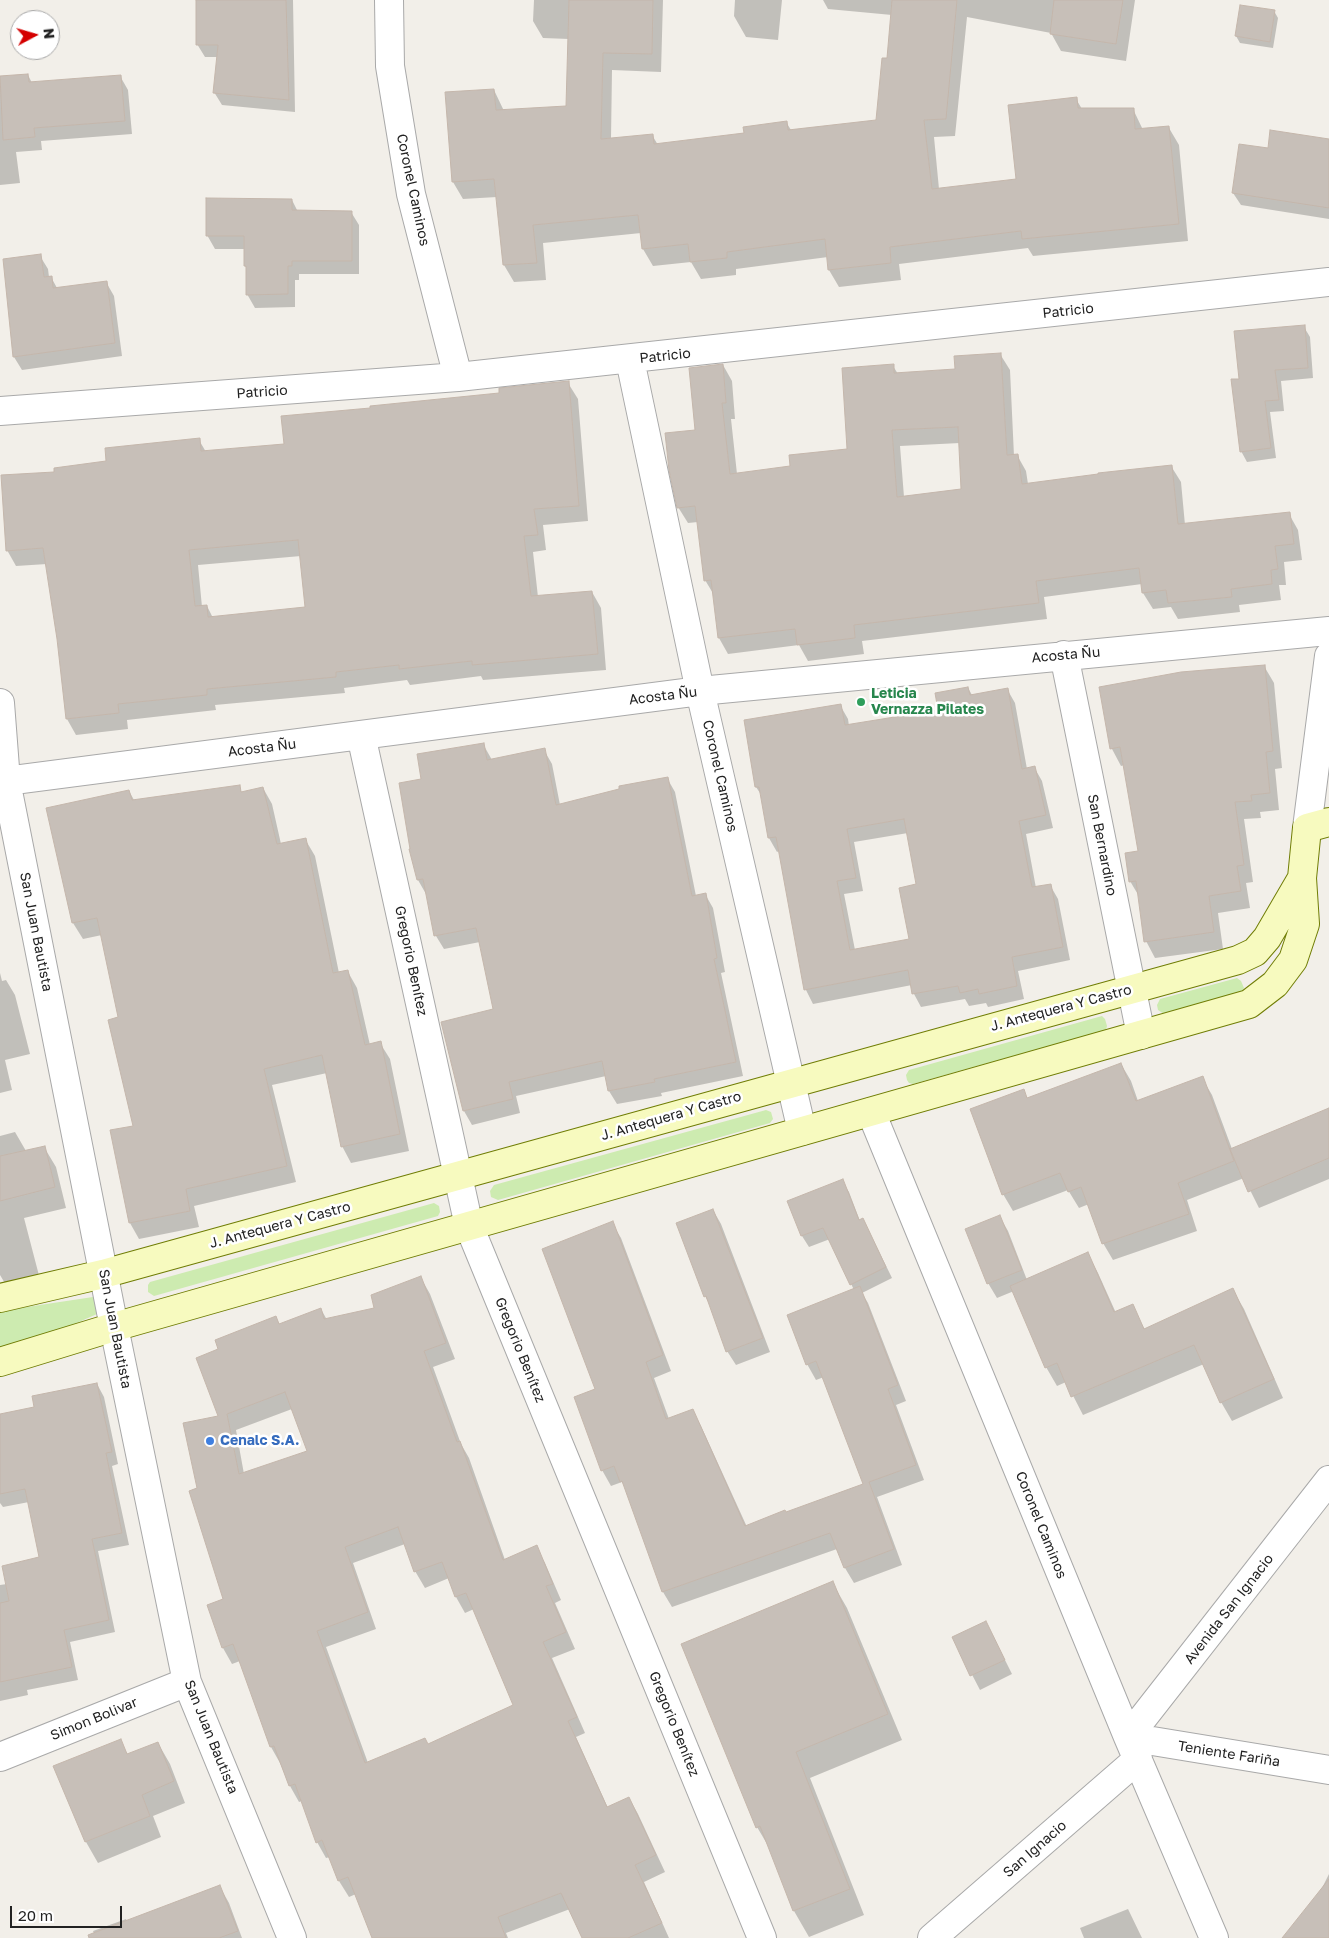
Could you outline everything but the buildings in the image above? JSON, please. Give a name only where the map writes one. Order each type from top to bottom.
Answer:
[{"type":"street","name":"Coronel Caminos","points":[[389,0],[390,66],[411,194],[458,377]]},
{"type":"street","name":"Patricio","points":[[0,411],[458,377],[630,360],[1329,282]]},
{"type":"street","name":"Coronel Caminos","points":[[630,360],[700,691],[802,1132]]},
{"type":"street","name":"Acosta Ñu","points":[[3,780],[700,691],[1329,631]]},
{"type":"street","name":"San Bernardino","points":[[1064,655],[1141,1035]]},
{"type":"street","points":[[1318,825],[1329,656]]},
{"type":"street","name":"San Juan Bautista","points":[[0,703],[3,780],[188,1682],[292,1938]]},
{"type":"street","name":"Gregorio Benítez","points":[[361,735],[469,1226],[762,1938]]},
{"type":"street","name":"J. Antequera Y Castro","points":[[0,1298],[103,1274],[1238,960],[1254,952],[1268,938],[1302,878],[1318,825]]},
{"type":"street","name":"J. Antequera Y Castro","points":[[0,1362],[114,1327],[1249,1004],[1275,984],[1293,960],[1305,924],[1302,878]]},
{"type":"street","name":"Coronel Caminos","points":[[872,1112],[1133,1748],[1214,1938]]},
{"type":"street","name":"Avenida San Ignacio","points":[[1133,1748],[1329,1480]]},
{"type":"street","name":"Simon Bolivar","points":[[0,1757],[188,1682]]},
{"type":"street","name":"Teniente Fariña","points":[[1133,1748],[1329,1770]]},
{"type":"street","name":"San Ignacio","points":[[932,1938],[1133,1748]]},
{"type":"green space","points":[[1237,978],[1241,981],[1244,988],[1241,993],[1164,1014],[1158,1010],[1157,1005],[1160,999]]},
{"type":"green space","points":[[1102,1016],[1107,1026],[1106,1030],[913,1084],[907,1080],[906,1075],[909,1070]]},
{"type":"green space","points":[[766,1110],[771,1112],[773,1119],[770,1123],[498,1200],[491,1197],[490,1191],[494,1185]]},
{"type":"green space","points":[[434,1203],[439,1206],[440,1212],[438,1216],[154,1296],[148,1292],[150,1282]]},
{"type":"green space","points":[[97,1297],[97,1314],[0,1357],[0,1311]]},
{"type":"place","name":"Leticia Vernazza Pilates","points":[[861,702]]},
{"type":"place","name":"Cenalc S.A.","points":[[210,1441]]}]
